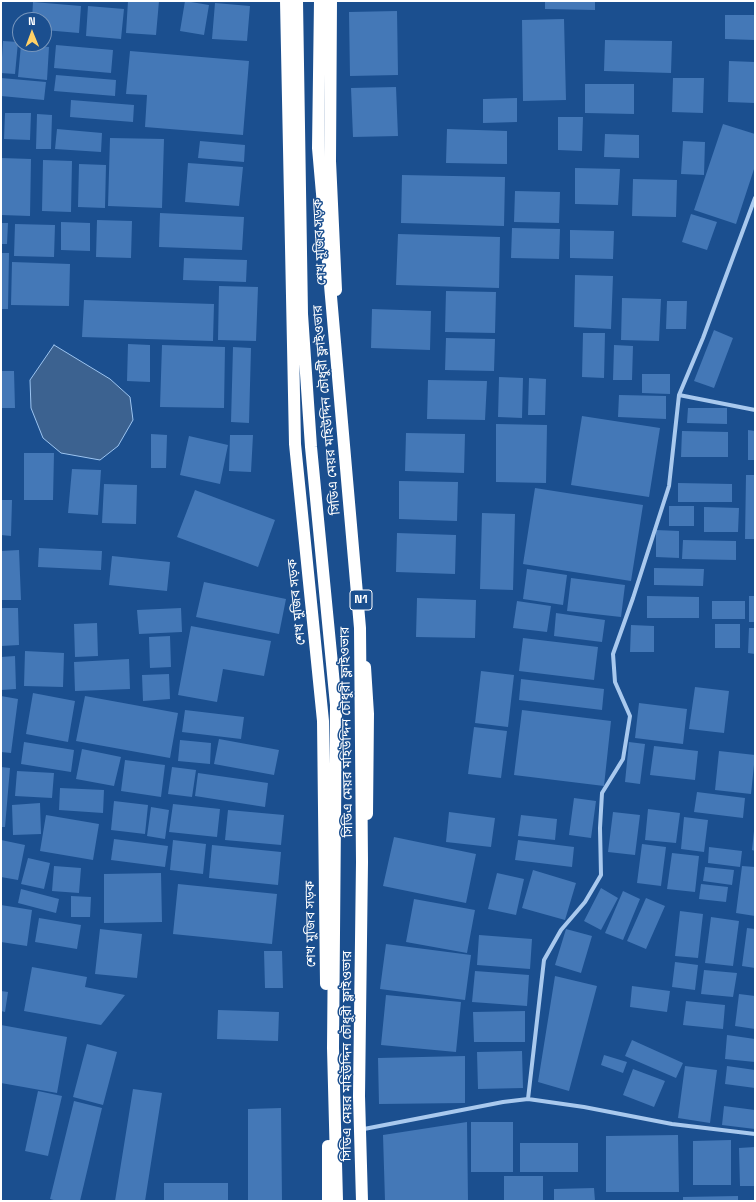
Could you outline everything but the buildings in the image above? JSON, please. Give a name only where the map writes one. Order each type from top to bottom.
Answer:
[{"type":"highway","name":"শেখ মুজিব সড়ক","points":[[286,1],[295,444],[323,721],[328,1201]]},
{"type":"highway","points":[[297,1],[302,314],[311,447],[336,705],[334,1048],[337,1201]]},
{"type":"highway","name":"সিডিএ মেয়র মহিউদ্দিন চৌধুরী ফ্লাইওভার","points":[[320,1],[318,148],[360,628],[362,862],[359,1096],[362,1201]]},
{"type":"highway","name":"শেখ মুজিব সড়ক","points":[[331,1],[330,161],[343,436],[363,617],[368,714],[364,1129],[365,1201]]},
{"type":"street","points":[[528,1099],[544,960],[561,930],[584,902],[601,875],[600,828],[602,793],[623,759],[630,716],[616,682],[613,654],[633,598],[669,486],[679,395],[703,338],[755,198]]},
{"type":"street","points":[[679,395],[755,410]]},
{"type":"street","points":[[364,1129],[503,1102],[528,1099],[584,1107],[672,1124],[755,1134]]},
{"type":"water","points":[[54,345],[110,379],[130,397],[133,420],[118,446],[100,460],[61,453],[43,438],[31,408],[30,380]]}]
